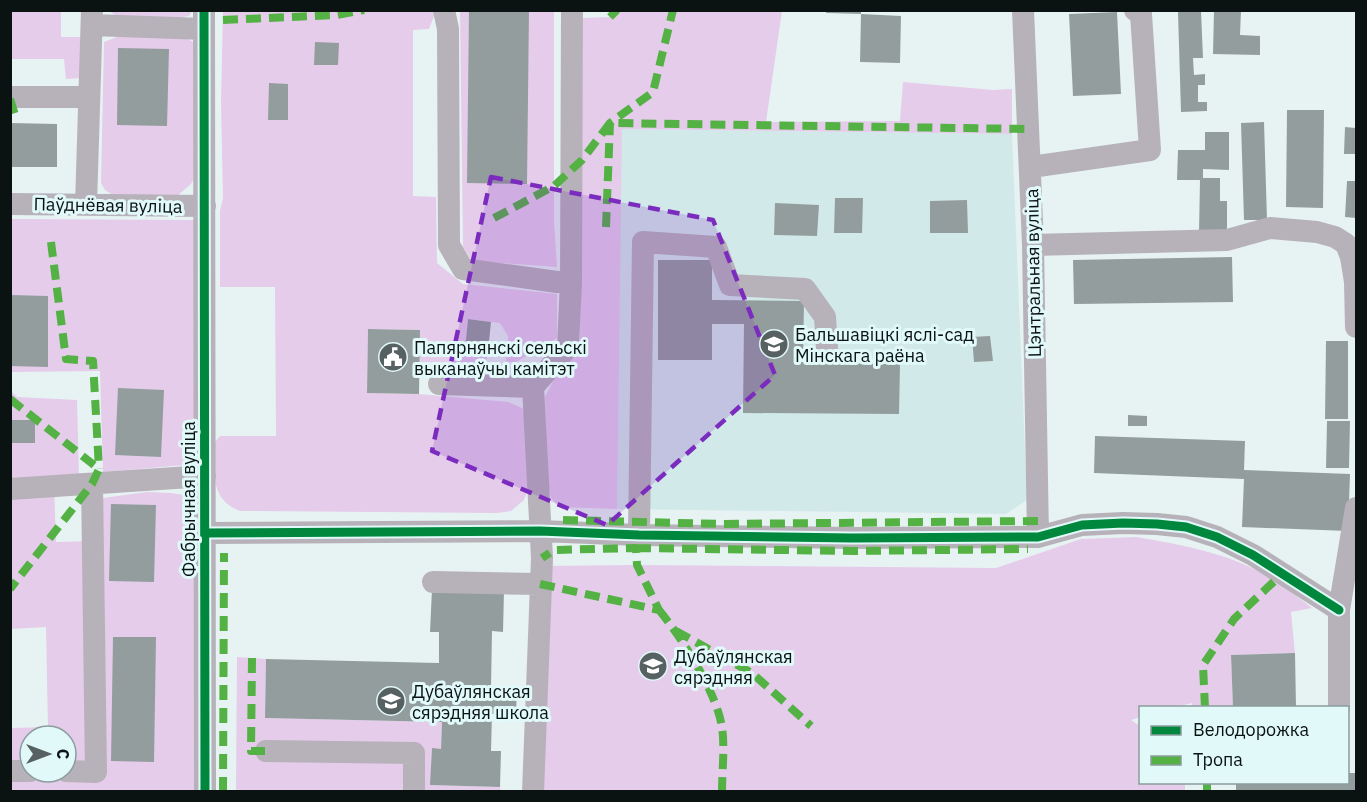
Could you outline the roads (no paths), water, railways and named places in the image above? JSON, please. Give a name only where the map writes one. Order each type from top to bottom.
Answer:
[{"type":"street","points":[[444,10],[448,29],[449,245],[463,269],[571,282]]},
{"type":"street","points":[[439,384],[532,387],[558,361],[568,347],[571,282],[572,10]]},
{"type":"street","name":"Цэнтральная вуліца","points":[[1023,10],[1033,245],[1038,537]]},
{"type":"street","points":[[1030,167],[1150,150],[1141,14],[1135,10]]},
{"type":"street","points":[[86,205],[92,18],[204,20]]},
{"type":"street","name":"Фабрычная вуліца","points":[[204,20],[205,792]]},
{"type":"street","points":[[10,97],[89,97]]},
{"type":"street","name":"Паўднёвая вуліца","points":[[10,204],[205,206]]},
{"type":"street","points":[[1033,245],[1227,240],[1270,228],[1317,232],[1335,237],[1346,244],[1351,257],[1355,282],[1356,327]]},
{"type":"street","points":[[639,535],[643,242],[716,247],[730,285],[805,289],[825,317],[826,348]]},
{"type":"street","points":[[532,387],[542,558],[533,792]]},
{"type":"street","points":[[10,489],[205,476]]},
{"type":"street","points":[[78,771],[96,771],[92,484]]},
{"type":"street","points":[[1340,706],[1339,610],[1356,508]]},
{"type":"street","points":[[205,533],[540,531],[852,538],[1038,537],[1082,525],[1123,523],[1186,527],[1217,537],[1253,555],[1339,610]]},
{"type":"street","points":[[433,582],[540,584]]},
{"type":"street","points":[[266,751],[414,753],[414,792]]},
{"type":"place","name":"Бальшавіцкі яслі-сад Мінскага раёна","points":[[774,344]]},
{"type":"place","name":"Папярнянскі сельскі выканаўчы камітэт","points":[[393,357]]},
{"type":"place","name":"Дубаўлянская сярэдняя","points":[[653,666]]},
{"type":"place","name":"Дубаўлянская сярэдняя школа","points":[[391,701]]}]
